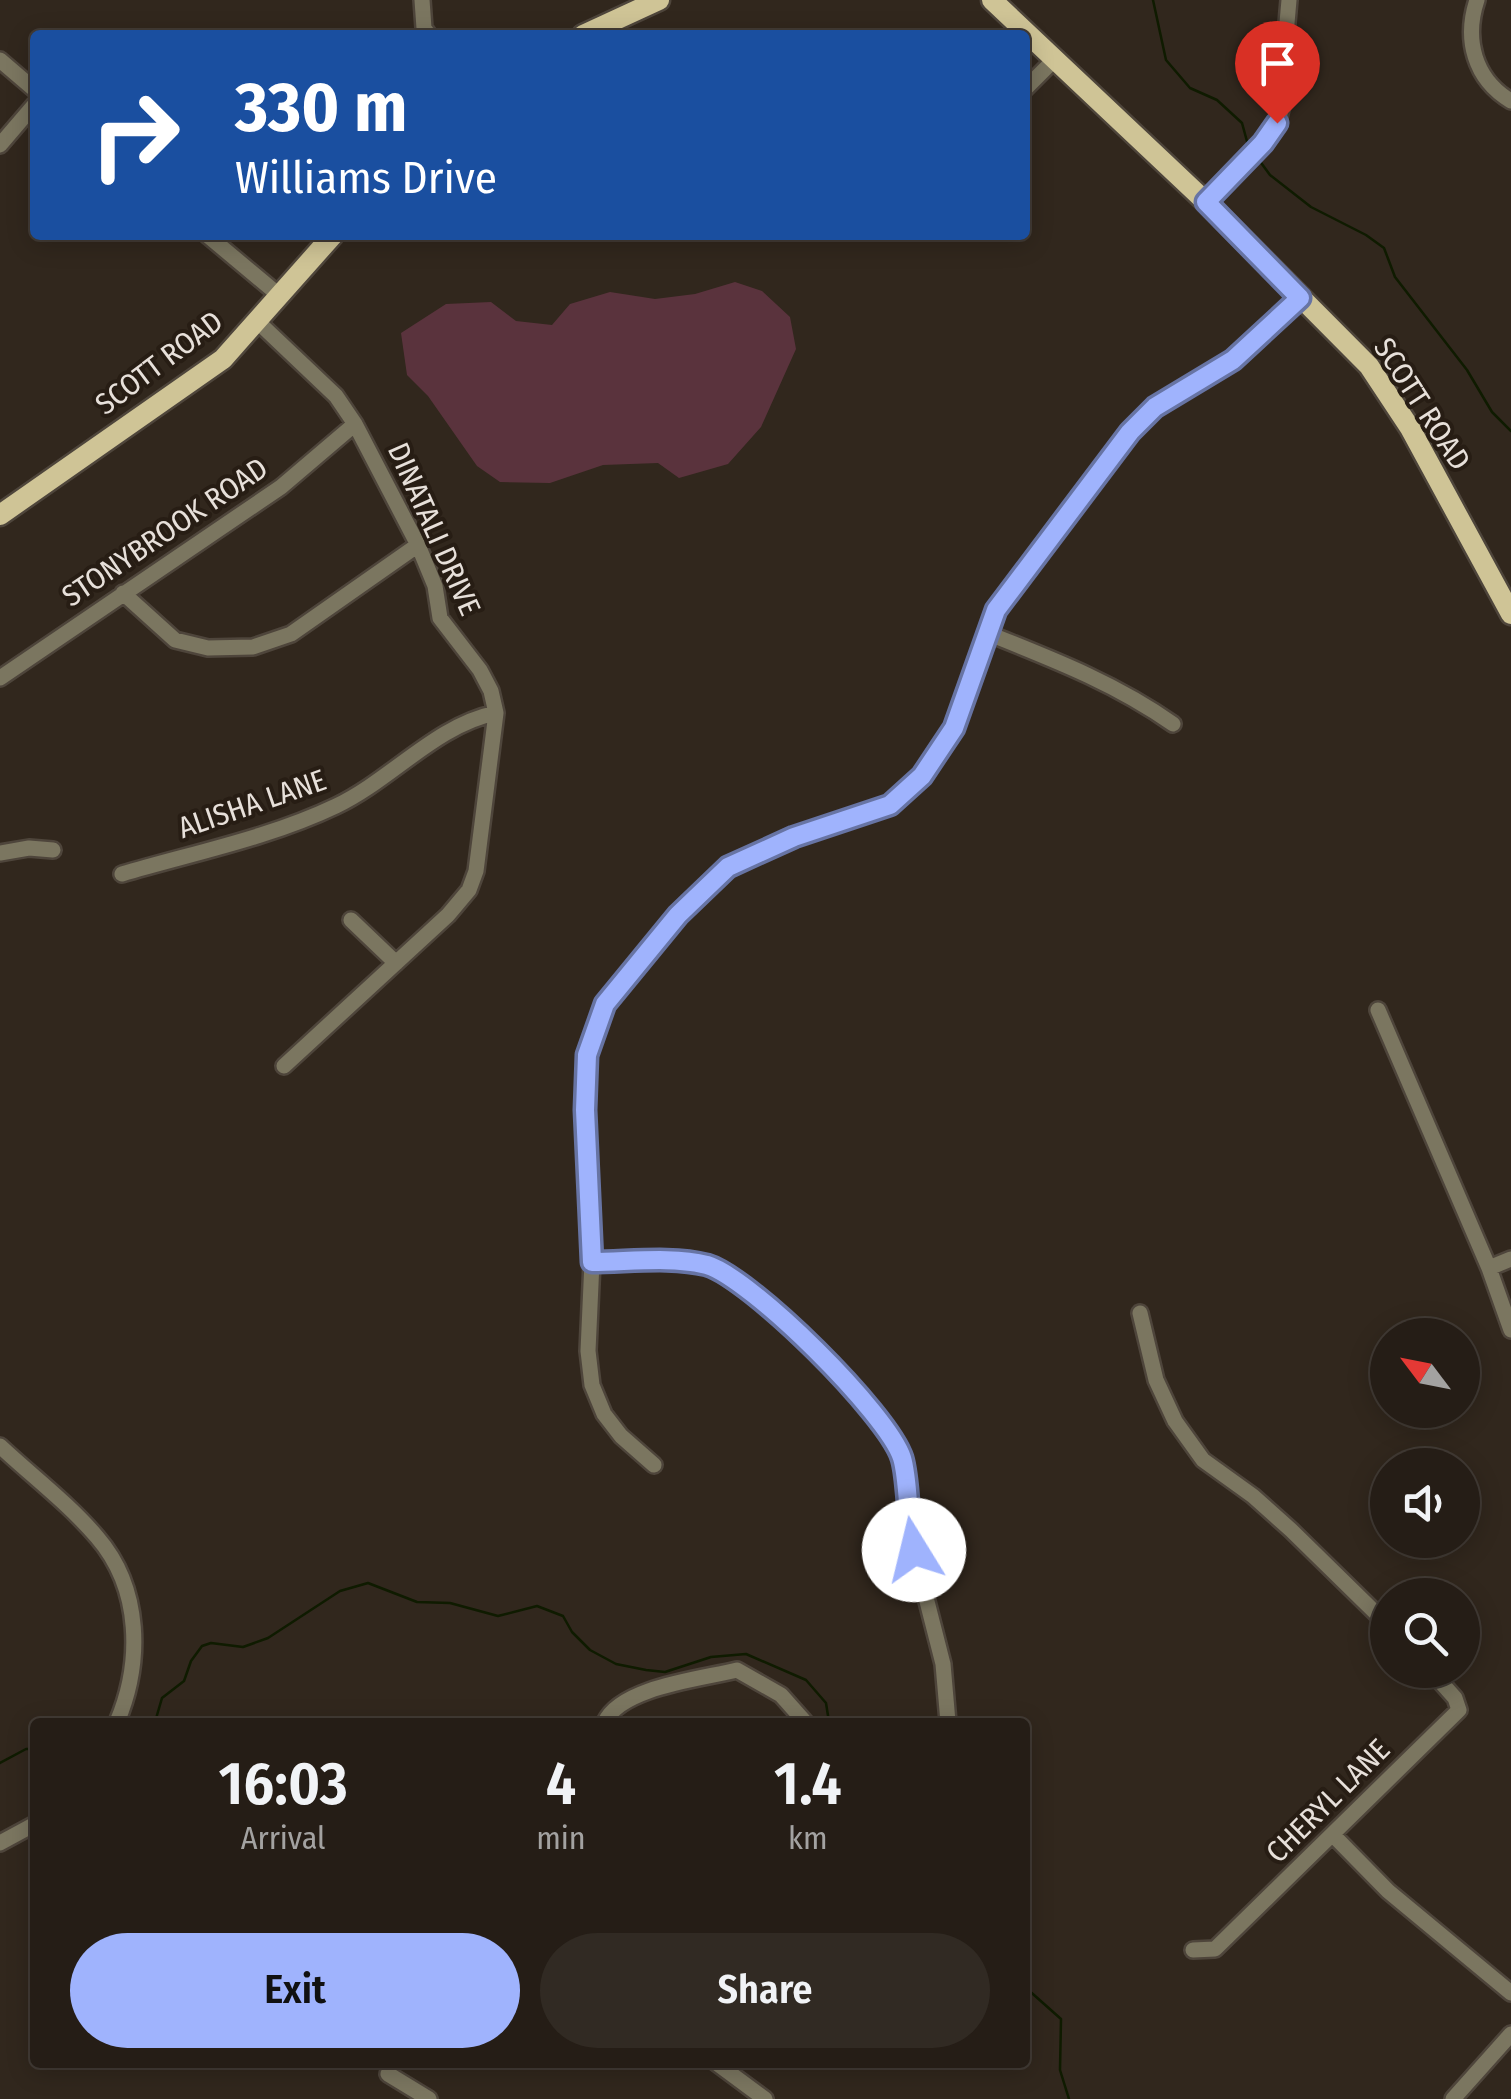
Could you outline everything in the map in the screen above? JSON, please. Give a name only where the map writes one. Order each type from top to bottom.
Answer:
[{"type":"main road","points":[[594,30],[659,0]]},
{"type":"main road","name":"SCOTT ROAD","points":[[992,0],[1025,30]]},
{"type":"main road","name":"SCOTT ROAD","points":[[1030,34],[1206,202],[1369,366],[1410,428],[1511,614]]},
{"type":"main road","name":"SCOTT ROAD","points":[[0,515],[215,366],[329,240]]},
{"type":"street","points":[[422,0],[425,30]]},
{"type":"street","points":[[1206,202],[1249,156],[1274,119],[1289,0]]},
{"type":"street","points":[[1477,0],[1470,47],[1481,75],[1511,101]]},
{"type":"street","points":[[1030,84],[1056,58]]},
{"type":"street","points":[[0,60],[30,88]]},
{"type":"street","points":[[0,145],[30,98]]},
{"type":"street","points":[[213,240],[280,296]]},
{"type":"street","points":[[654,1465],[621,1436],[604,1414],[592,1386],[588,1351],[592,1262],[585,1110],[587,1055],[605,1004],[678,915],[728,867],[794,837],[890,805],[922,776],[954,728],[996,610],[1130,432],[1155,407],[1233,360],[1300,298]]},
{"type":"street","name":"DINATALI DRIVE","points":[[258,322],[336,396],[355,424],[418,544],[435,586],[440,618],[480,670],[492,691],[496,713],[476,871],[469,890],[448,915],[284,1066]]},
{"type":"street","name":"STONYBROOK ROAD","points":[[0,678],[281,486],[355,424]]},
{"type":"street","points":[[123,593],[174,640],[208,648],[253,648],[291,634],[418,544]]},
{"type":"street","points":[[987,634],[1094,676],[1174,724]]},
{"type":"street","name":"ALISHA LANE","points":[[122,874],[312,817],[380,782],[462,722],[496,713]]},
{"type":"street","points":[[0,853],[29,848],[53,850]]},
{"type":"street","points":[[351,920],[396,962]]},
{"type":"street","points":[[1378,1010],[1489,1268],[1511,1330]]},
{"type":"street","points":[[1489,1268],[1511,1259]]},
{"type":"street","points":[[592,1262],[710,1266],[822,1354],[878,1419],[902,1458],[908,1527],[943,1664],[948,1718]]},
{"type":"street","points":[[1140,1313],[1156,1380],[1175,1422],[1203,1460],[1266,1507],[1370,1608]]},
{"type":"street","points":[[0,1446],[100,1539],[130,1600],[135,1640],[133,1670],[119,1718]]},
{"type":"street","points":[[607,1718],[635,1695],[737,1670],[781,1695],[801,1718]]},
{"type":"street","name":"CHERYL LANE","points":[[1193,1950],[1216,1949],[1459,1710],[1446,1688]]},
{"type":"street","points":[[0,1843],[30,1827]]},
{"type":"street","points":[[1334,1836],[1388,1891],[1511,1994]]},
{"type":"street","points":[[1453,2099],[1511,2034]]},
{"type":"street","points":[[722,2068],[761,2098]]},
{"type":"street","points":[[388,2074],[429,2099]]},
{"type":"shaded area","points":[[735,282],[762,291],[790,317],[796,349],[761,427],[728,464],[679,478],[658,463],[603,465],[550,483],[500,482],[477,466],[428,396],[407,375],[401,333],[446,304],[491,302],[516,321],[552,325],[570,304],[610,292],[655,299],[695,294]]},
{"type":"waterway","points":[[1153,0],[1166,60],[1190,88],[1217,100],[1242,123],[1248,145]]},
{"type":"waterway","points":[[1259,160],[1270,175],[1311,207],[1384,248],[1395,277],[1467,370],[1492,412],[1511,431]]},
{"type":"waterway","points":[[156,1718],[162,1698],[184,1681],[202,1646],[211,1643],[243,1647],[268,1638],[340,1591],[368,1583],[417,1602],[450,1603],[498,1616],[537,1606],[563,1616],[590,1650],[616,1664],[646,1670],[665,1672],[711,1657],[746,1654],[806,1680],[826,1703],[828,1718]]},
{"type":"waterway","points":[[0,1763],[30,1749]]},
{"type":"waterway","points":[[1030,1991],[1061,2019],[1060,2070],[1069,2099]]},
{"type":"route","points":[[914,1550],[902,1458],[878,1419],[822,1354],[710,1266],[592,1262],[585,1110],[587,1055],[605,1004],[678,915],[728,867],[794,837],[890,805],[922,776],[954,728],[996,610],[1130,432],[1155,407],[1233,360],[1300,298],[1206,202],[1268,138],[1277,123]]}]
